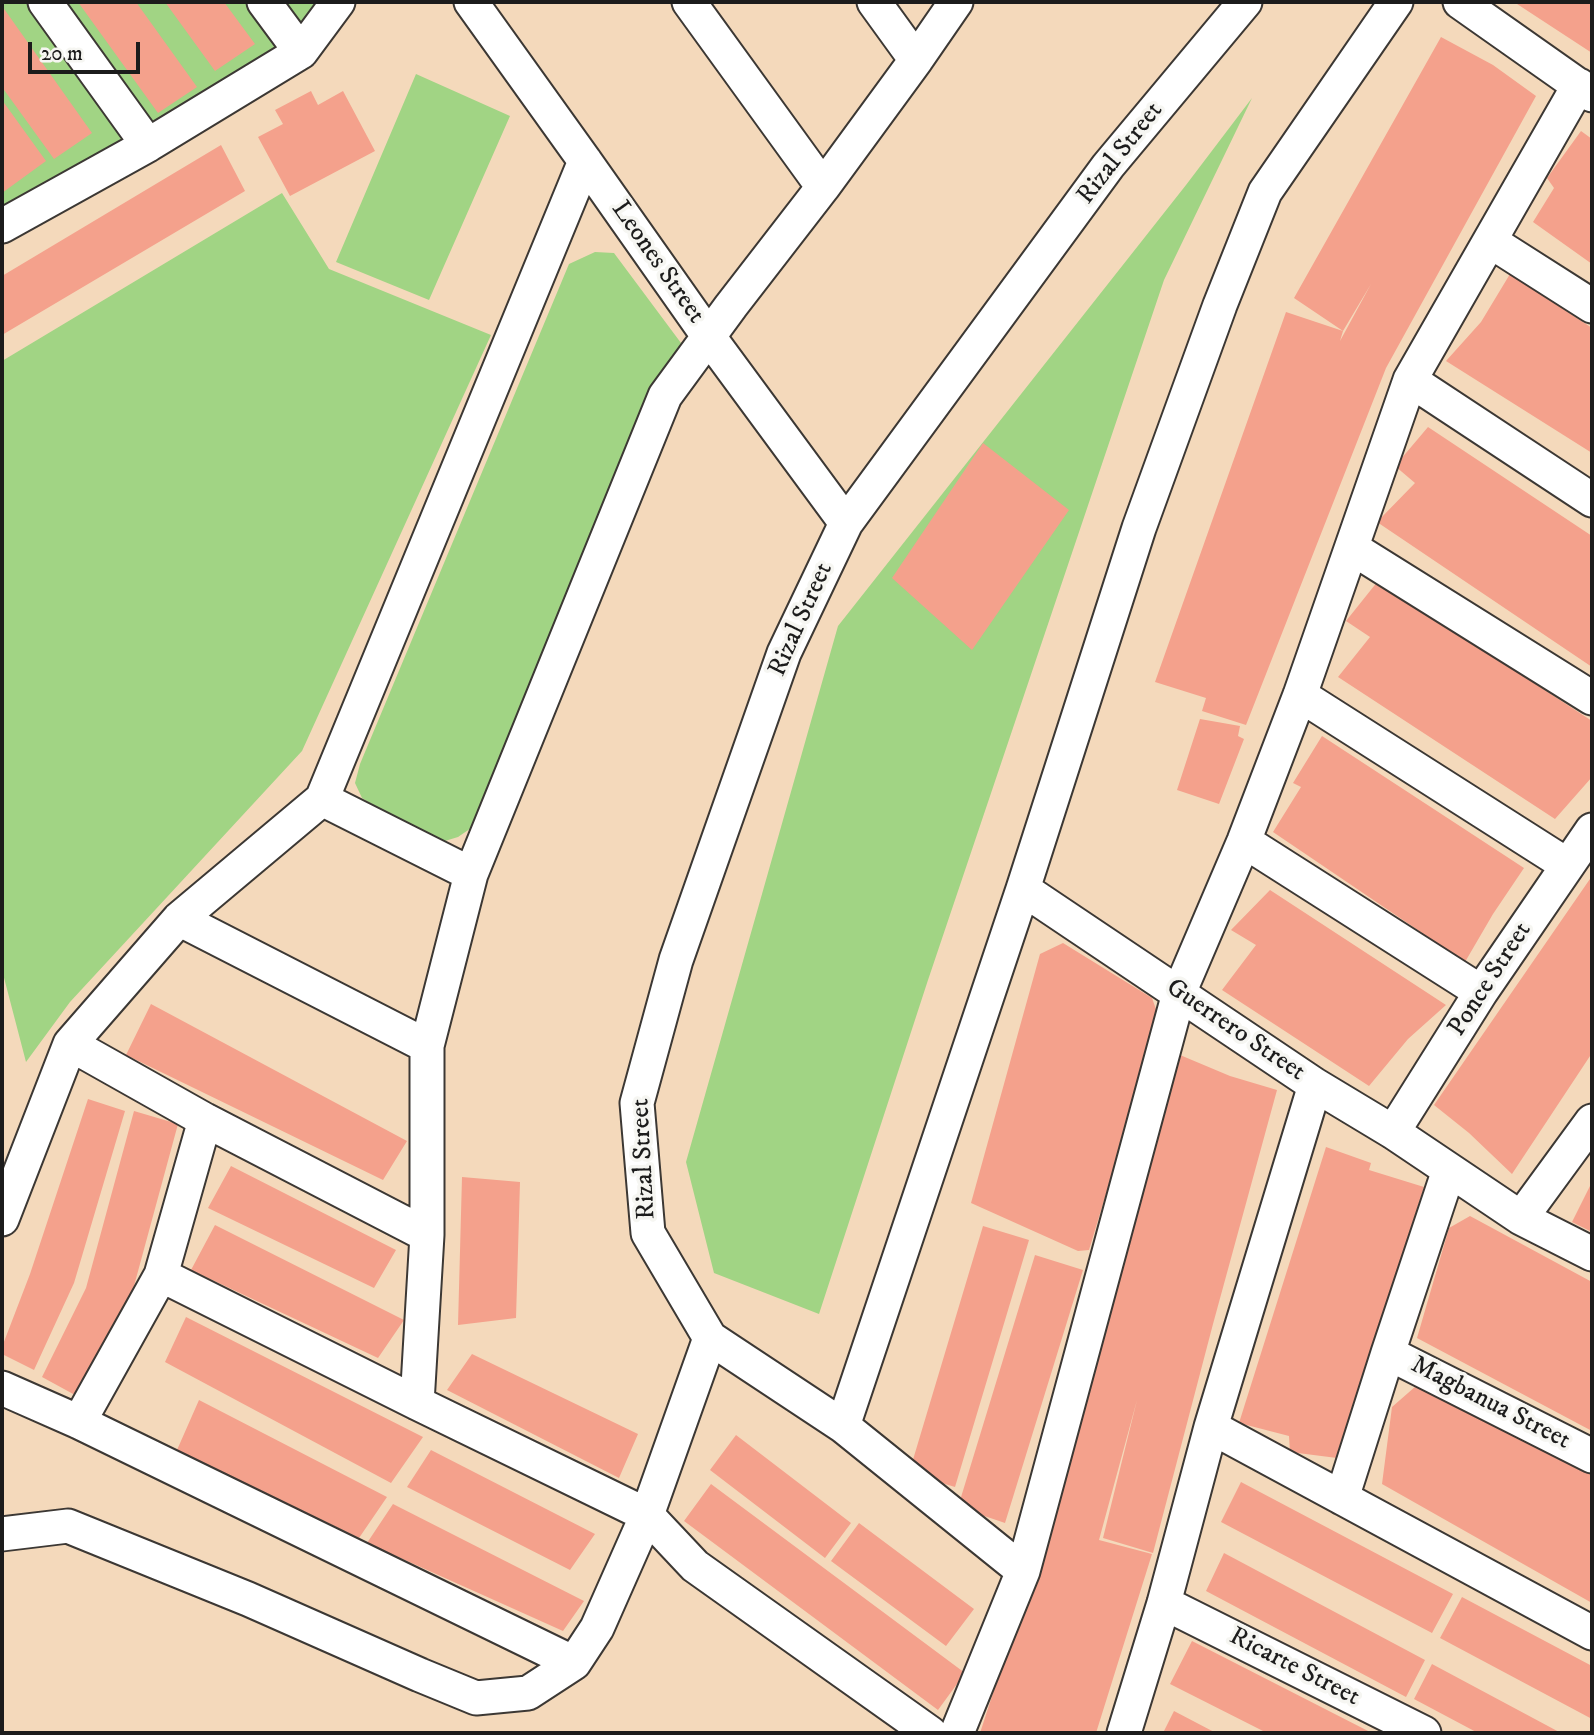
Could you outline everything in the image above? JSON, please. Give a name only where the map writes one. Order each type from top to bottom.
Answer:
[{"type":"street","points":[[45,2],[148,145]]},
{"type":"street","points":[[264,2],[301,52]]},
{"type":"street","points":[[2,226],[148,145],[301,52],[338,2]]},
{"type":"street","name":"Leones Street","points":[[471,2],[709,337],[846,523]]},
{"type":"street","points":[[689,2],[823,187]]},
{"type":"street","points":[[874,2],[916,60]]},
{"type":"street","points":[[416,1403],[427,1235],[427,1046],[471,874],[665,396],[823,187],[956,2]]},
{"type":"street","name":"Rizal Street","points":[[710,1338],[648,1233],[637,1103],[676,960],[784,653],[846,523],[1108,166],[1245,2]]},
{"type":"street","points":[[843,1426],[1023,889],[1139,528],[1220,305],[1265,192],[1396,2]]},
{"type":"street","points":[[957,1733],[1023,1571],[1178,993],[1244,841],[1300,695],[1410,380],[1490,242],[1585,90],[1460,2]]},
{"type":"street","points":[[2,1219],[70,1044],[180,919],[322,799],[585,161]]},
{"type":"street","points":[[1490,242],[1592,306]]},
{"type":"street","points":[[1410,380],[1592,500]]},
{"type":"street","points":[[1352,548],[1592,698]]},
{"type":"street","points":[[1300,695],[1567,865]]},
{"type":"street","points":[[322,799],[471,874]]},
{"type":"street","name":"Ponce Street","points":[[1393,1132],[1481,992],[1592,830]]},
{"type":"street","points":[[1244,841],[1481,992]]},
{"type":"street","name":"Guerrero Street","points":[[1023,889],[1315,1085],[1393,1132],[1521,1218],[1592,1254]]},
{"type":"street","points":[[180,919],[427,1046]]},
{"type":"street","points":[[70,1044],[205,1120],[427,1235]]},
{"type":"street","points":[[1125,1733],[1164,1603],[1211,1427],[1315,1085]]},
{"type":"street","points":[[79,1422],[161,1275],[205,1120]]},
{"type":"street","points":[[1521,1218],[1592,1121]]},
{"type":"street","points":[[1342,1498],[1449,1170]]},
{"type":"street","points":[[161,1275],[647,1515],[695,1566],[930,1733]]},
{"type":"street","points":[[2,1534],[68,1526],[476,1698],[528,1693],[574,1663],[597,1628],[647,1515],[710,1338],[843,1426],[1023,1571]]},
{"type":"street","name":"Magbanua Street","points":[[1388,1353],[1592,1456]]},
{"type":"street","points":[[2,1388],[79,1422],[574,1663]]},
{"type":"street","points":[[1211,1427],[1592,1633]]},
{"type":"street","name":"Ricarte Street","points":[[1164,1603],[1424,1733]]},
{"type":"green space","points":[[2,2],[338,2],[301,52],[2,226]]},
{"type":"green space","points":[[416,74],[510,116],[429,300],[336,262]]},
{"type":"green space","points":[[1252,98],[1164,280],[928,980],[819,1314],[714,1273],[686,1162],[838,626]]},
{"type":"green space","points":[[282,193],[329,269],[491,335],[302,751],[70,1002],[26,1062],[2,970],[2,361]]},
{"type":"green space","points":[[595,252],[614,253],[681,343],[480,822],[458,837],[435,844],[362,798],[355,783],[360,764],[569,264]]},
{"type":"building","points":[[78,2],[136,2],[197,87],[158,113]]},
{"type":"building","points":[[165,2],[224,2],[255,44],[215,71]]},
{"type":"building","points":[[1514,2],[1592,2],[1592,53]]},
{"type":"building","points":[[2,6],[92,133],[54,159],[2,87]]},
{"type":"building","points":[[1441,37],[1493,65],[1536,96],[1386,368],[1246,725],[1202,711],[1206,698],[1155,682],[1286,312],[1343,331],[1294,298]],"holes":[[[1371,284],[1340,341],[1343,331]]]},
{"type":"building","points":[[311,91],[318,105],[343,91],[375,151],[290,196],[258,137],[283,124],[275,110]]},
{"type":"building","points":[[2,100],[46,161],[2,193]]},
{"type":"building","points":[[1581,131],[1592,139],[1592,264],[1533,222],[1554,188],[1547,178]]},
{"type":"building","points":[[221,145],[245,191],[2,335],[2,276]]},
{"type":"building","points":[[1510,274],[1592,328],[1592,453],[1446,361],[1481,322]]},
{"type":"building","points":[[1428,427],[1592,536],[1592,667],[1377,522],[1415,483],[1395,466]]},
{"type":"building","points":[[983,443],[1069,510],[972,650],[892,578]]},
{"type":"building","points":[[1378,581],[1592,721],[1592,777],[1555,819],[1338,677],[1370,637],[1346,621]]},
{"type":"building","points":[[1200,719],[1240,726],[1238,736],[1244,739],[1219,804],[1177,790]]},
{"type":"building","points":[[1322,736],[1524,868],[1465,962],[1273,832],[1301,787],[1293,783]]},
{"type":"building","points":[[1592,876],[1592,1053],[1512,1174],[1469,1133],[1434,1105]]},
{"type":"building","points":[[1270,890],[1446,1005],[1408,1039],[1369,1086],[1222,990],[1256,945],[1231,930]]},
{"type":"building","points":[[1063,943],[1152,998],[1157,1012],[1157,1025],[1089,1250],[1078,1251],[971,1203],[1040,954]]},
{"type":"building","points":[[151,1004],[407,1141],[383,1180],[126,1055]]},
{"type":"building","points":[[1180,1055],[1230,1076],[1277,1090],[1153,1553],[1103,1538],[1137,1400],[1099,1540],[1152,1554],[1096,1733],[980,1733],[1055,1503]]},
{"type":"building","points":[[88,1099],[125,1111],[74,1283],[34,1370],[2,1354],[2,1347],[30,1274]]},
{"type":"building","points":[[134,1111],[178,1124],[131,1297],[75,1395],[42,1377],[86,1288]]},
{"type":"building","points":[[1326,1147],[1371,1163],[1369,1170],[1424,1187],[1337,1458],[1290,1452],[1289,1436],[1239,1423]]},
{"type":"building","points":[[231,1166],[396,1250],[374,1288],[208,1208]]},
{"type":"building","points":[[462,1177],[520,1182],[516,1318],[458,1325]]},
{"type":"building","points":[[1592,1182],[1592,1232],[1572,1222]]},
{"type":"building","points":[[1470,1216],[1592,1282],[1592,1431],[1417,1338],[1449,1228]]},
{"type":"building","points":[[215,1225],[404,1320],[378,1358],[191,1270]]},
{"type":"building","points":[[983,1226],[1029,1240],[955,1487],[909,1473]]},
{"type":"building","points":[[1035,1255],[1083,1270],[1005,1523],[958,1507]]},
{"type":"building","points":[[186,1317],[423,1437],[391,1483],[165,1362]]},
{"type":"building","points":[[472,1354],[638,1434],[619,1478],[447,1390]]},
{"type":"building","points":[[1416,1386],[1592,1475],[1592,1603],[1382,1484],[1392,1407]]},
{"type":"building","points":[[199,1400],[387,1497],[359,1538],[177,1450]]},
{"type":"building","points":[[736,1435],[851,1523],[825,1558],[710,1470]]},
{"type":"building","points":[[431,1450],[595,1534],[570,1570],[407,1487]]},
{"type":"building","points":[[1241,1482],[1453,1594],[1432,1633],[1221,1522]]},
{"type":"building","points":[[711,1484],[965,1673],[938,1710],[684,1521]]},
{"type":"building","points":[[393,1504],[584,1601],[563,1631],[367,1543]]},
{"type":"building","points":[[859,1523],[974,1609],[946,1646],[831,1561]]},
{"type":"building","points":[[1224,1553],[1425,1660],[1406,1697],[1206,1591]]},
{"type":"building","points":[[1462,1597],[1592,1666],[1592,1719],[1440,1638]]},
{"type":"building","points":[[1192,1641],[1372,1733],[1267,1733],[1170,1684]]},
{"type":"building","points":[[1432,1664],[1561,1733],[1478,1733],[1414,1699]]},
{"type":"building","points":[[1174,1711],[1216,1733],[1163,1733]]}]
